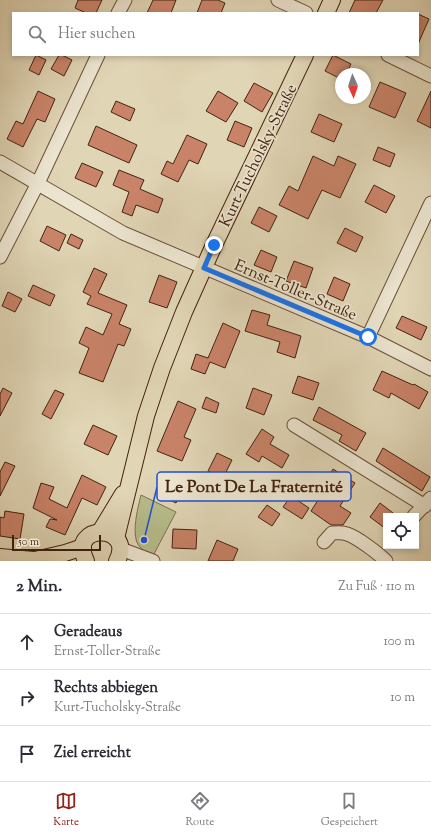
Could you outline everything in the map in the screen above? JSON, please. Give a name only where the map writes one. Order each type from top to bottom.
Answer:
[{"type":"main road","points":[[326,12],[332,0]]},
{"type":"main road","name":"Kurt-Tucholsky-Straße","points":[[118,549],[130,482],[146,416],[157,382],[184,312],[214,245],[305,56]]},
{"type":"main road","name":"Kurt-Tucholsky-Straße","points":[[100,532],[130,482]]},
{"type":"main road","points":[[0,557],[40,560],[65,553],[84,554],[86,540],[89,536],[96,532],[106,532],[118,549]]},
{"type":"street","points":[[119,12],[125,0]]},
{"type":"street","points":[[278,0],[304,12]]},
{"type":"street","points":[[0,258],[38,183],[98,56]]},
{"type":"street","points":[[390,56],[431,76]]},
{"type":"street","name":"Ernst-Toller-Straße","points":[[0,162],[123,233],[368,337],[431,369]]},
{"type":"street","points":[[368,337],[431,203]]},
{"type":"street","points":[[294,425],[428,502],[417,513]]},
{"type":"street","points":[[324,542],[332,533],[349,534],[384,553]]},
{"type":"street","points":[[118,549],[152,561]]},
{"type":"green space","points":[[141,495],[176,512],[154,554],[146,552],[137,542],[135,529]]},
{"type":"building","points":[[78,0],[102,0],[96,12],[84,12],[75,8]]},
{"type":"building","points":[[153,0],[176,0],[171,12],[147,12]]},
{"type":"building","points":[[202,0],[218,0],[225,3],[221,12],[197,12]]},
{"type":"building","points":[[355,0],[383,0],[377,12],[349,12]]},
{"type":"building","points":[[419,14],[429,19],[419,42]]},
{"type":"building","points":[[36,56],[46,60],[39,75],[29,70]]},
{"type":"building","points":[[58,56],[64,56],[72,60],[64,76],[51,69]]},
{"type":"building","points":[[332,56],[351,64],[349,68],[335,68],[335,76],[325,71]]},
{"type":"building","points":[[380,82],[406,93],[395,118],[369,107]]},
{"type":"building","points":[[254,83],[273,93],[262,112],[244,101]]},
{"type":"building","points":[[38,91],[55,99],[45,122],[37,119],[23,147],[7,139],[16,121],[23,124]]},
{"type":"building","points":[[218,91],[238,103],[226,122],[206,111]]},
{"type":"building","points":[[431,91],[431,128],[417,121]]},
{"type":"building","points":[[116,101],[135,109],[130,121],[111,112]]},
{"type":"building","points":[[319,114],[342,124],[334,142],[311,132]]},
{"type":"building","points":[[235,121],[252,128],[244,147],[227,140]]},
{"type":"building","points":[[96,126],[137,145],[129,163],[88,145]]},
{"type":"building","points":[[187,135],[207,144],[198,164],[189,160],[178,182],[161,174],[167,161],[173,164]]},
{"type":"building","points":[[378,147],[395,154],[390,167],[373,160]]},
{"type":"building","points":[[313,156],[334,166],[338,156],[356,164],[340,198],[322,190],[308,219],[279,205],[289,186],[298,191]]},
{"type":"building","points":[[82,163],[103,172],[96,187],[75,178]]},
{"type":"building","points":[[119,170],[144,180],[140,189],[163,199],[158,213],[136,205],[132,216],[122,212],[129,192],[113,185]]},
{"type":"building","points":[[374,185],[395,196],[386,213],[365,202]]},
{"type":"building","points":[[259,207],[277,216],[269,232],[251,223]]},
{"type":"building","points":[[47,226],[66,235],[59,251],[40,241]]},
{"type":"building","points":[[345,228],[363,237],[356,252],[337,243]]},
{"type":"building","points":[[71,234],[83,240],[79,249],[67,243]]},
{"type":"building","points":[[261,250],[277,257],[271,272],[254,265]]},
{"type":"building","points":[[294,261],[313,268],[306,288],[286,281]]},
{"type":"building","points":[[94,268],[107,274],[98,293],[127,305],[119,324],[131,329],[124,346],[118,344],[103,382],[79,373],[89,348],[79,343],[86,327],[103,335],[112,314],[87,304],[91,296],[83,292]]},
{"type":"building","points":[[159,275],[177,282],[167,308],[149,302]]},
{"type":"building","points":[[334,277],[350,284],[343,301],[327,294]]},
{"type":"building","points":[[33,285],[55,295],[50,306],[28,296]]},
{"type":"building","points":[[8,292],[22,299],[15,312],[2,306]]},
{"type":"building","points":[[252,310],[270,315],[267,325],[301,336],[295,358],[277,352],[280,342],[245,331]]},
{"type":"building","points":[[402,316],[427,327],[421,340],[396,328]]},
{"type":"building","points":[[223,323],[240,331],[225,368],[210,362],[205,374],[191,369],[196,354],[208,358]]},
{"type":"building","points":[[382,371],[413,385],[414,384],[428,392],[419,409],[391,393],[389,398],[373,390]]},
{"type":"building","points":[[298,376],[319,383],[313,400],[292,393]]},
{"type":"building","points":[[3,388],[12,393],[0,416],[0,394]]},
{"type":"building","points":[[253,388],[272,395],[264,415],[246,408]]},
{"type":"building","points":[[55,390],[64,394],[51,419],[42,414]]},
{"type":"building","points":[[206,397],[219,403],[216,413],[202,408]]},
{"type":"building","points":[[178,401],[196,409],[184,437],[191,440],[182,461],[157,451]]},
{"type":"building","points":[[319,407],[366,433],[356,451],[339,441],[342,435],[313,420]]},
{"type":"building","points":[[93,425],[117,436],[108,455],[84,444]]},
{"type":"building","points":[[262,429],[274,437],[270,444],[289,455],[282,468],[262,456],[259,462],[246,454]]},
{"type":"building","points":[[383,448],[430,477],[422,491],[376,461]]},
{"type":"building","points":[[217,453],[232,460],[223,478],[208,471]]},
{"type":"building","points":[[5,462],[15,466],[0,496],[0,472]]},
{"type":"building","points":[[333,469],[355,483],[340,506],[351,513],[343,525],[331,525],[311,511],[329,483],[326,481]]},
{"type":"building","points":[[82,475],[106,487],[97,505],[82,498],[65,535],[46,527],[50,519],[57,520],[33,508],[41,483],[54,487],[49,499],[67,508]]},
{"type":"building","points":[[166,477],[184,486],[176,503],[158,494]]},
{"type":"building","points":[[291,496],[309,508],[302,519],[283,507]]},
{"type":"building","points":[[380,503],[393,513],[383,513],[383,527],[370,517]]},
{"type":"building","points":[[267,505],[280,514],[272,526],[258,517]]},
{"type":"building","points":[[5,511],[24,514],[20,539],[0,536],[0,517],[4,518]]},
{"type":"building","points":[[173,529],[197,530],[196,549],[172,548]]},
{"type":"building","points":[[217,540],[238,549],[233,561],[208,561]]},
{"type":"place","name":"Le Pont De La Fraternité","points":[[144,540]]},
{"type":"route","points":[[214,245],[204,268],[368,337]]}]
